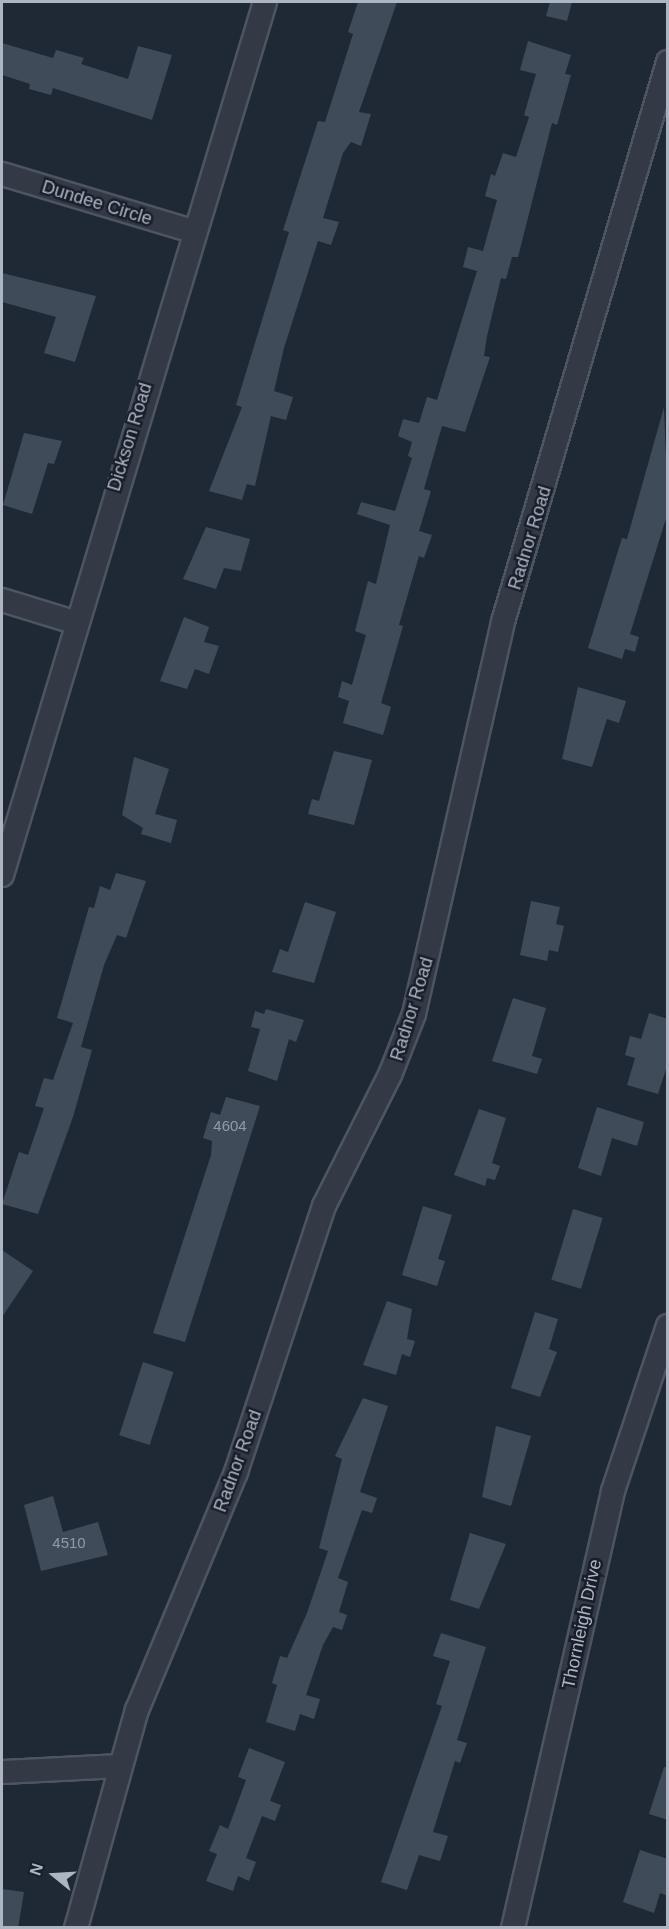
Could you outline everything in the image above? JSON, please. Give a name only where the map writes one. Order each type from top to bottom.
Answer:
[{"type":"street","name":"Dickson Road","points":[[2,875],[74,622],[192,231],[265,2]]},
{"type":"street","name":"Radnor Road","points":[[76,1928],[119,1766],[163,1642],[236,1472],[324,1206],[390,1075],[414,1014],[503,622],[668,62]]},
{"type":"street","name":"Dundee Circle","points":[[2,174],[192,231]]},
{"type":"street","points":[[2,600],[74,622]]},
{"type":"street","name":"Thornleigh Drive","points":[[513,1928],[613,1491],[668,1326]]},
{"type":"street","points":[[2,1772],[119,1766]]},
{"type":"building","points":[[358,2],[397,2],[359,112],[371,114],[361,146],[351,142],[343,153],[323,218],[339,222],[331,245],[318,241],[284,348],[274,391],[293,397],[286,420],[271,416],[255,486],[247,484],[242,500],[209,491],[242,407],[236,405],[289,232],[283,230],[318,121],[325,122],[353,34],[348,32]]},
{"type":"building","points":[[550,2],[572,2],[567,21],[546,16]]},
{"type":"building","points":[[528,41],[571,55],[565,74],[571,75],[557,125],[552,123],[518,257],[512,257],[506,279],[501,278],[484,356],[490,357],[465,432],[442,426],[424,489],[431,491],[419,531],[432,535],[424,558],[419,556],[399,625],[403,626],[381,703],[391,707],[383,735],[343,723],[349,701],[338,697],[342,681],[352,685],[366,635],[355,631],[368,581],[376,584],[390,525],[357,514],[361,502],[395,511],[412,458],[408,456],[412,442],[398,436],[403,419],[419,423],[427,397],[437,400],[477,271],[463,267],[468,247],[483,251],[497,200],[485,196],[491,174],[495,176],[503,153],[516,157],[529,117],[524,115],[536,74],[520,70]]},
{"type":"building","points":[[2,43],[53,58],[56,50],[84,58],[81,64],[128,79],[138,46],[172,55],[152,120],[53,88],[51,95],[29,89],[30,84],[2,75]]},
{"type":"building","points":[[2,273],[96,296],[75,362],[44,353],[56,317],[2,302]]},
{"type":"building","points":[[664,407],[668,512],[630,634],[639,637],[635,652],[625,649],[622,659],[588,648],[622,538],[627,539]]},
{"type":"building","points":[[24,433],[62,441],[54,464],[48,463],[32,514],[3,505]]},
{"type":"building","points":[[206,527],[250,539],[241,571],[224,568],[216,589],[183,579]]},
{"type":"building","points":[[184,617],[209,627],[204,642],[219,646],[209,674],[195,669],[187,689],[160,681]]},
{"type":"building","points":[[578,687],[626,701],[619,723],[607,719],[592,767],[562,759]]},
{"type":"building","points":[[334,751],[372,760],[354,825],[308,814],[312,799],[319,801]]},
{"type":"building","points":[[134,757],[169,769],[155,814],[177,820],[171,843],[141,834],[143,828],[122,815]]},
{"type":"building","points":[[116,873],[146,881],[126,938],[117,935],[104,965],[81,1047],[92,1050],[73,1117],[38,1214],[2,1204],[19,1152],[28,1155],[44,1108],[35,1106],[44,1078],[53,1080],[73,1023],[57,1018],[89,907],[94,908],[100,886],[110,890]]},
{"type":"building","points":[[531,901],[560,907],[556,924],[564,926],[558,952],[549,950],[547,961],[520,955]]},
{"type":"building","points":[[305,902],[336,912],[314,983],[272,972],[280,949],[288,952]]},
{"type":"building","points":[[513,998],[546,1008],[532,1056],[542,1059],[537,1074],[492,1061]]},
{"type":"building","points":[[266,1009],[304,1020],[296,1042],[289,1039],[277,1081],[248,1071],[260,1029],[251,1027],[255,1011],[264,1014]]},
{"type":"building","points":[[649,1013],[668,1019],[668,1063],[658,1094],[627,1085],[635,1058],[625,1055],[630,1036],[641,1039]]},
{"type":"building","points":[[226,1097],[260,1106],[185,1342],[153,1333],[211,1155],[212,1141],[203,1138],[211,1112],[220,1115]]},
{"type":"building","points":[[597,1107],[644,1122],[637,1146],[612,1138],[601,1176],[578,1168]]},
{"type":"building","points":[[479,1109],[506,1118],[492,1163],[500,1166],[495,1180],[487,1178],[485,1186],[454,1175]]},
{"type":"building","points":[[423,1206],[452,1215],[438,1259],[445,1261],[437,1286],[402,1275]]},
{"type":"building","points":[[573,1209],[603,1218],[581,1289],[551,1280]]},
{"type":"building","points":[[2,1250],[33,1271],[2,1317]]},
{"type":"building","points":[[387,1301],[412,1309],[407,1339],[415,1341],[410,1357],[402,1354],[396,1375],[363,1365]]},
{"type":"building","points":[[535,1312],[558,1319],[549,1349],[557,1352],[540,1397],[511,1388]]},
{"type":"building","points":[[143,1362],[173,1372],[150,1445],[119,1435]]},
{"type":"building","points":[[363,1398],[388,1406],[360,1492],[377,1498],[372,1513],[362,1510],[338,1578],[348,1582],[339,1612],[347,1615],[342,1630],[333,1627],[323,1645],[306,1695],[320,1699],[314,1719],[300,1714],[295,1731],[266,1722],[277,1685],[272,1683],[280,1656],[287,1658],[307,1613],[328,1551],[319,1548],[342,1459],[335,1456]]},
{"type":"building","points":[[496,1426],[531,1436],[511,1506],[482,1497]]},
{"type":"building","points":[[53,1496],[63,1532],[98,1522],[108,1555],[41,1571],[24,1505]]},
{"type":"building","points":[[470,1533],[506,1544],[479,1609],[450,1600]]},
{"type":"building","points":[[441,1633],[486,1647],[457,1740],[467,1743],[460,1763],[455,1761],[433,1832],[448,1836],[440,1861],[419,1855],[407,1890],[381,1882],[442,1706],[436,1704],[450,1661],[433,1656]]},
{"type":"building","points":[[249,1748],[285,1762],[270,1801],[281,1805],[275,1821],[262,1816],[246,1858],[256,1862],[249,1881],[238,1876],[233,1891],[206,1881],[217,1854],[209,1851],[220,1825],[228,1829],[246,1780],[238,1777]]},
{"type":"building","points":[[664,1767],[668,1768],[668,1820],[649,1814]]},
{"type":"building","points":[[640,1850],[668,1859],[668,1896],[660,1893],[654,1913],[623,1902]]},
{"type":"building","points":[[2,1889],[24,1892],[18,1928],[2,1928]]}]
